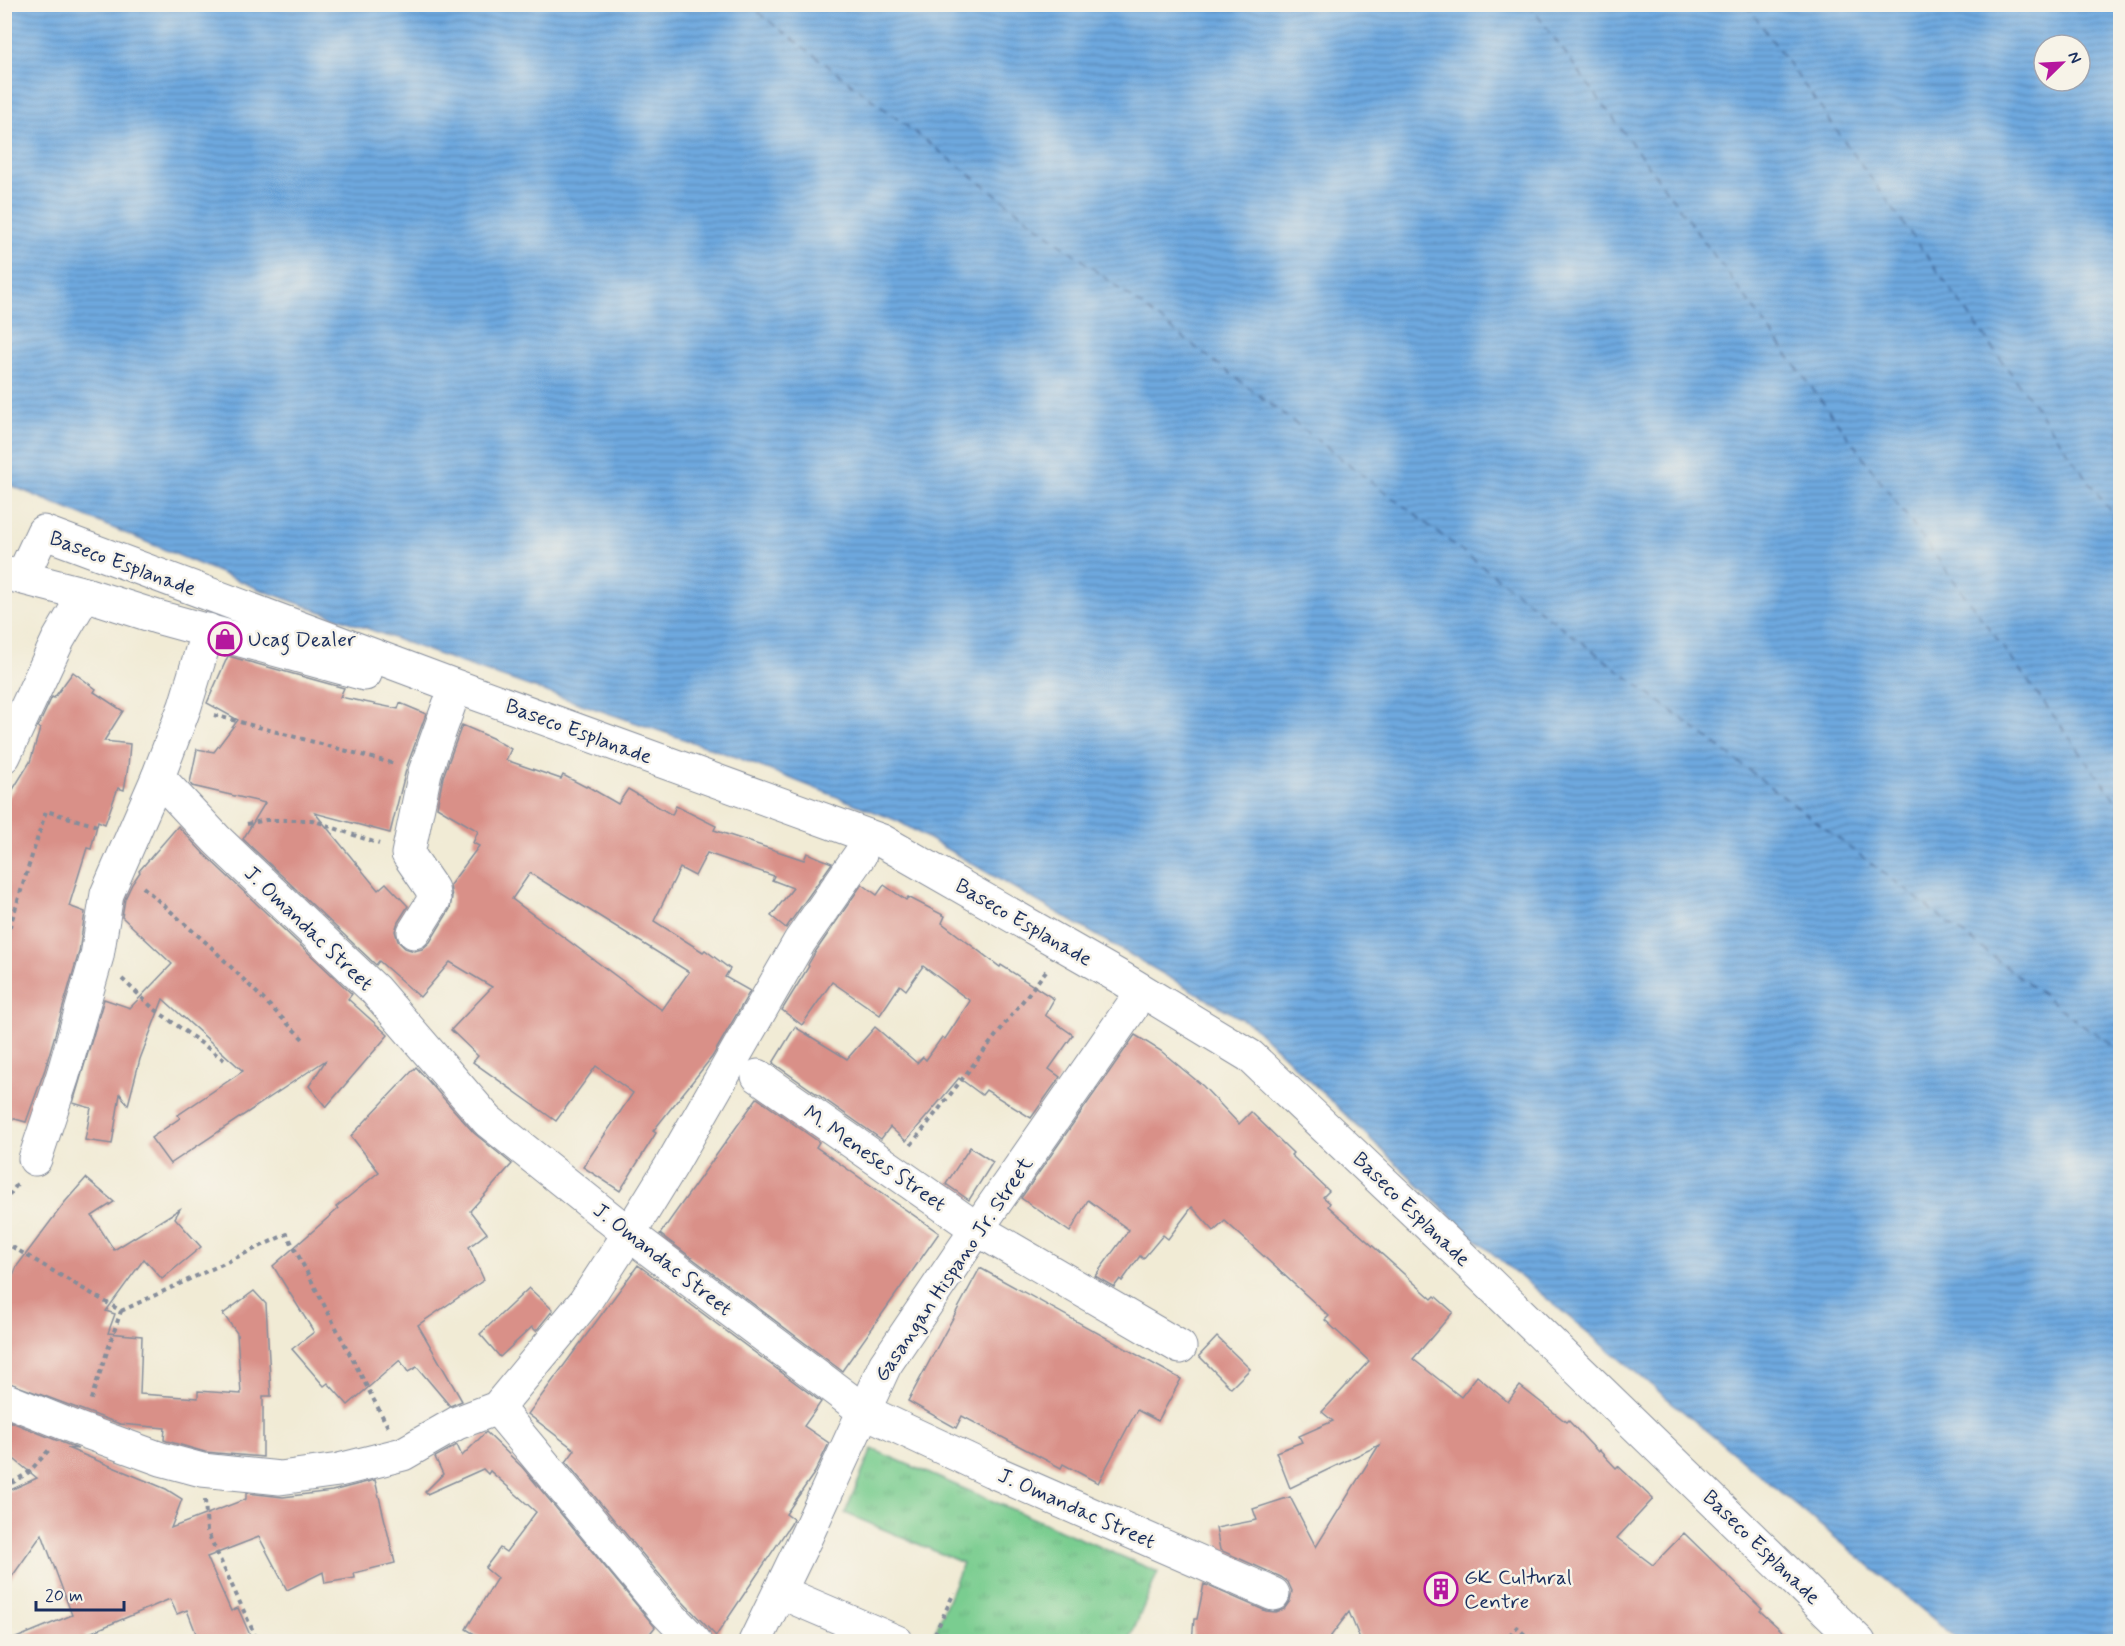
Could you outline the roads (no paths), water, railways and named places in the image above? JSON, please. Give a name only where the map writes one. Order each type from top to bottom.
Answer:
[{"type":"street","name":"Baseco Esplanade","points":[[13,575],[43,532],[444,682],[882,840],[1123,979],[1250,1056],[1476,1269],[1859,1641]]},
{"type":"street","points":[[13,575],[85,594],[157,617],[352,669],[449,705],[778,818],[884,865],[1131,1008],[1240,1066],[1262,1081],[1706,1510],[1834,1641]]},
{"type":"street","points":[[4,756],[58,640],[85,594]]},
{"type":"street","points":[[34,1159],[63,1075],[97,956],[107,894],[159,777],[185,706],[208,630]]},
{"type":"street","points":[[414,932],[434,900],[432,889],[408,855],[425,772],[449,705]]},
{"type":"street","name":"J. Omandac Street","points":[[159,777],[217,840],[375,990],[488,1121],[630,1234],[864,1411],[1273,1594]]},
{"type":"street","points":[[4,1398],[81,1430],[161,1459],[202,1470],[280,1479],[339,1470],[403,1454],[456,1423],[497,1408],[584,1303],[630,1234],[800,941],[860,855]]},
{"type":"street","name":"Gasangan Hispano Jr. Street","points":[[755,1641],[885,1365],[1131,1008]]},
{"type":"street","name":"M. Meneses Street","points":[[758,1076],[977,1229],[1180,1347]]},
{"type":"street","points":[[497,1408],[665,1611],[695,1641]]},
{"type":"street","points":[[780,1592],[897,1641]]},
{"type":"water","points":[[4,5],[2120,5],[2120,1641],[1960,1641],[1475,1239],[1252,1025],[898,821],[736,757],[462,663],[259,589],[5,483]]},
{"type":"place","name":"Ucag Dealer","points":[[225,639]]},
{"type":"place","name":"GK Cultural Centre","points":[[1441,1589]]}]
